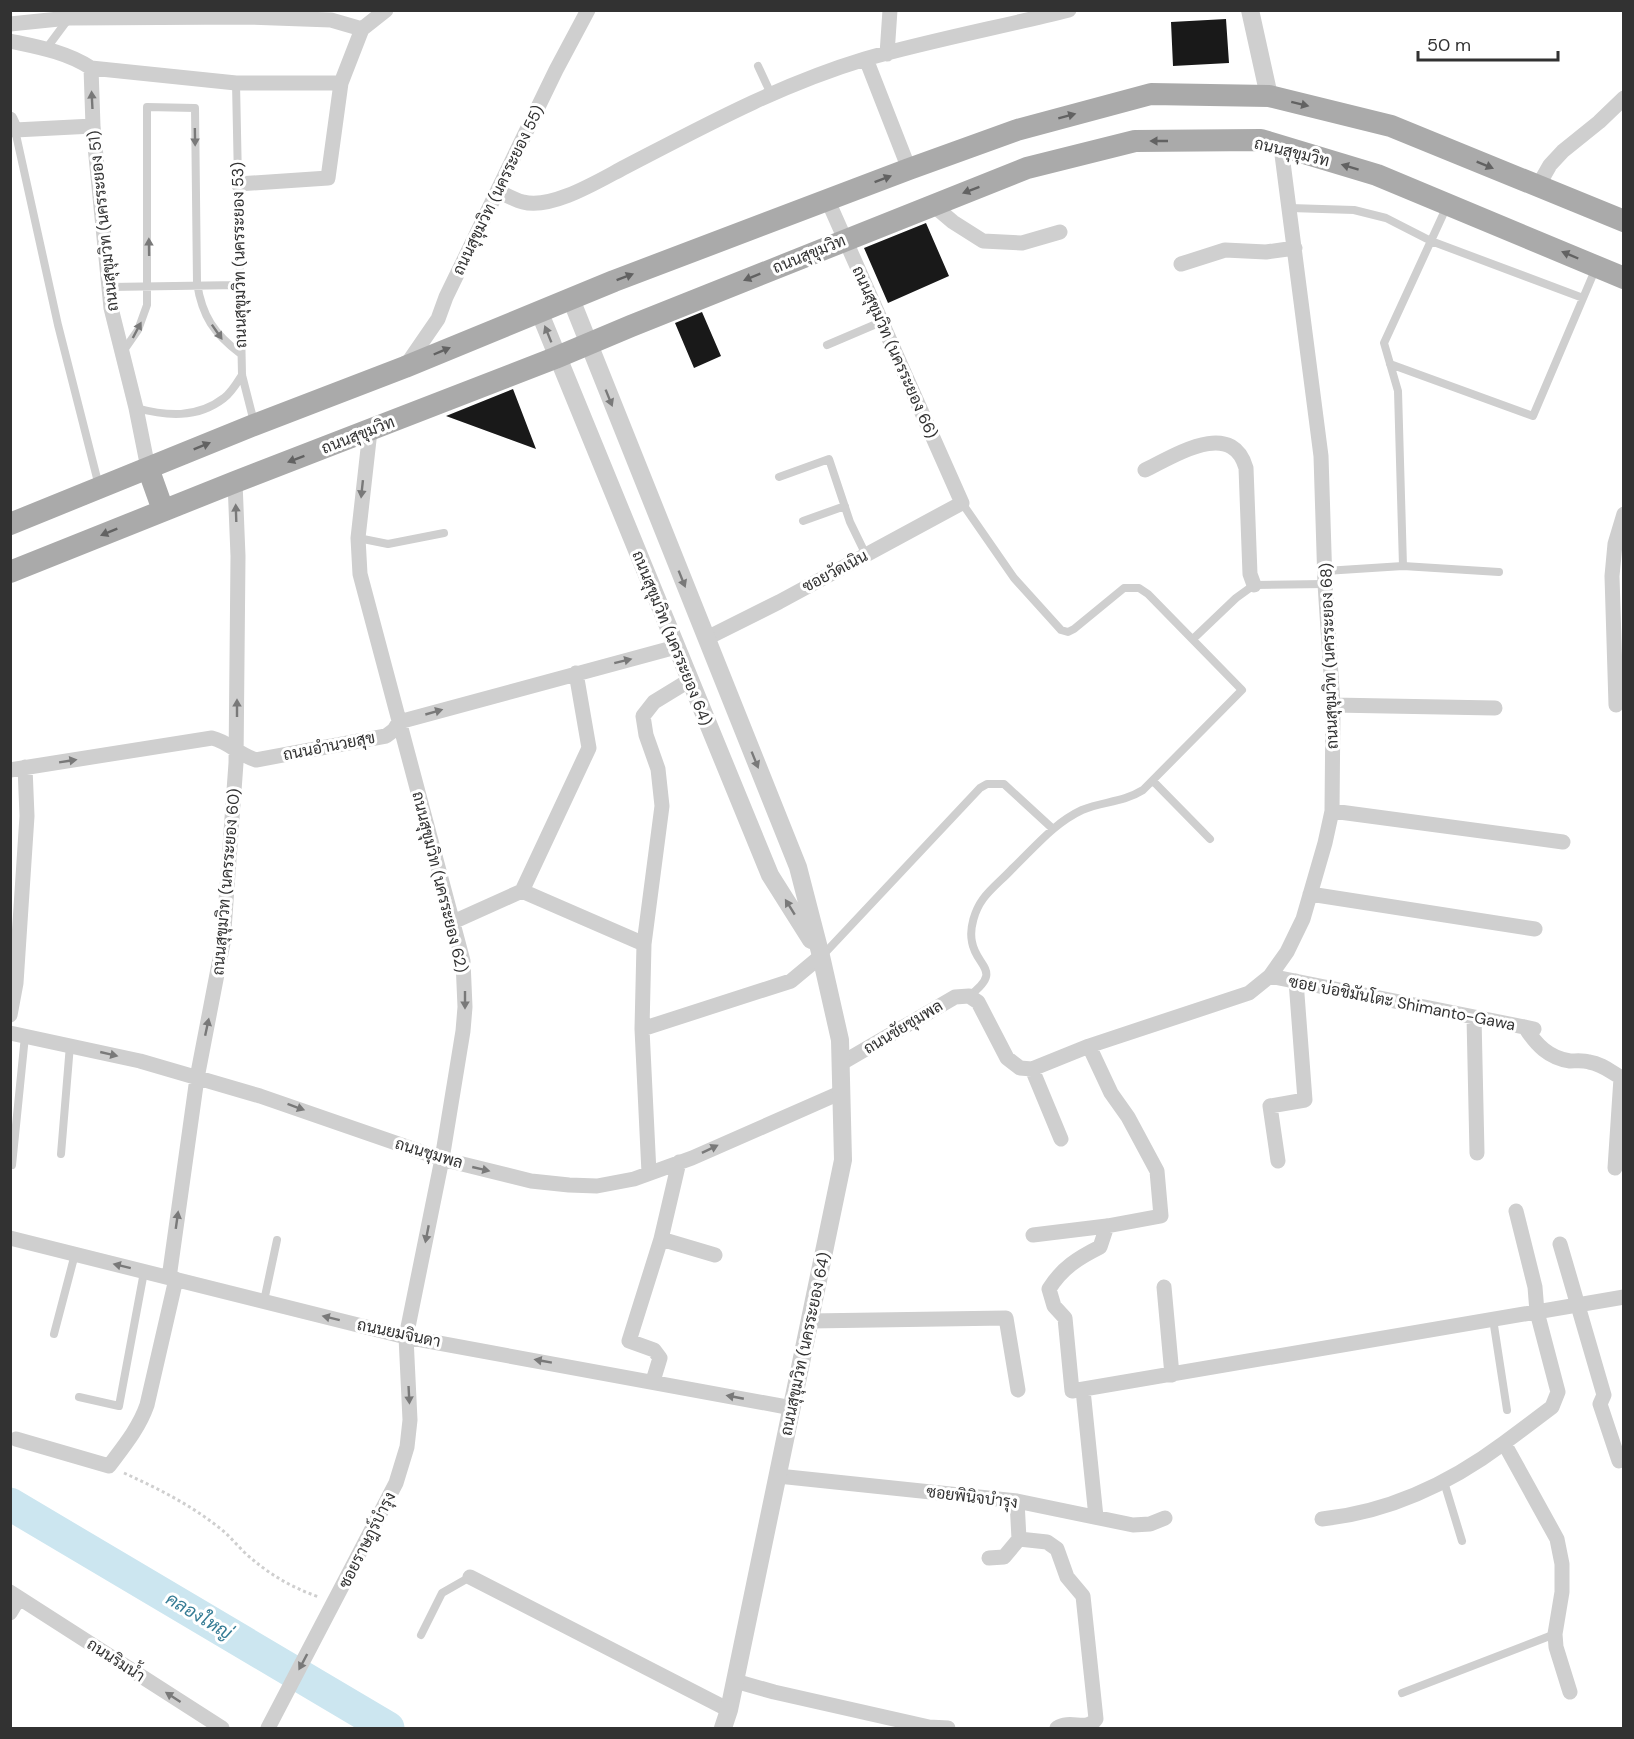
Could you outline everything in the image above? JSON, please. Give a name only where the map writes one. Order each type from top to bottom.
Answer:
[{"type":"main road","points":[[10,524],[254,425],[405,367],[539,311],[909,169],[1017,130],[1151,94],[1269,96],[1391,126],[1623,221]]},
{"type":"main road","name":"ถนนสุขุมวิท","points":[[10,572],[163,510],[558,357],[845,239],[1027,168],[1135,141],[1261,140],[1377,175],[1623,278]]},
{"type":"main road","name":"ถนนสุขุมวิท (นครระยอง 51)","points":[[148,468],[163,510]]},
{"type":"street","points":[[238,184],[328,178],[341,82],[362,29],[386,10]]},
{"type":"street","name":"ถนนสุขุมวิท (นครระยอง 55)","points":[[405,367],[438,318],[556,70],[588,10]]},
{"type":"street","points":[[886,54],[890,10]]},
{"type":"street","points":[[498,191],[524,202],[539,204],[549,202],[594,183],[738,107],[771,94],[866,59],[1007,17],[1069,10]]},
{"type":"street","points":[[1250,10],[1269,96]]},
{"type":"street","points":[[10,24],[69,14],[331,20],[362,29]]},
{"type":"street","points":[[10,41],[46,49],[78,60],[91,68],[236,83],[341,82]]},
{"type":"street","points":[[866,59],[909,169]]},
{"type":"street","name":"ถนนสุขุมวิท (นครระยอง 51)","points":[[91,68],[93,126],[111,309],[136,408],[148,468]]},
{"type":"street","points":[[1538,186],[1550,165],[1563,150],[1599,122],[1623,98]]},
{"type":"street","points":[[12,127],[93,126]]},
{"type":"street","name":"ถนนสุขุมวิท (นครระยอง 68)","points":[[1032,1069],[1089,1046],[1249,993],[1270,976],[1287,952],[1303,919],[1326,843],[1332,811],[1334,705],[1325,577],[1321,456],[1281,147]]},
{"type":"street","name":"ถนนสุขุมวิท (นครระยอง 66)","points":[[828,201],[962,503]]},
{"type":"street","points":[[933,205],[953,222],[984,242],[1022,243],[1060,232]]},
{"type":"street","points":[[1180,264],[1225,250],[1266,252],[1295,248]]},
{"type":"street","name":"ถนนสุขุมวิท (นครระยอง 64)","points":[[571,299],[798,867],[822,956],[840,1040],[843,1160],[729,1710],[723,1728]]},
{"type":"street","name":"ถนนสุขุมวิท (นครระยอง 64)","points":[[539,311],[770,875],[822,956]]},
{"type":"street","name":"ถนนสุขุมวิท (นครระยอง 62)","points":[[370,431],[358,538],[360,574],[463,961],[465,1007],[442,1159],[406,1336]]},
{"type":"street","points":[[1144,470],[1194,446],[1209,443],[1227,445],[1242,455],[1246,468],[1250,574],[1254,585]]},
{"type":"street","name":"ถนนสุขุมวิท (นครระยอง 60)","points":[[109,1466],[133,1434],[145,1412],[172,1278],[197,1078],[223,943],[236,749],[238,556],[235,482]]},
{"type":"street","name":"ซอยวัดเนิน","points":[[707,638],[962,503]]},
{"type":"street","points":[[1616,705],[1612,576],[1615,544],[1623,514]]},
{"type":"street","name":"ถนนอำนวยสุข","points":[[18,768],[212,738],[221,740],[244,757],[256,760],[386,736],[399,722],[676,647]]},
{"type":"street","points":[[453,922],[522,891],[589,748],[576,673]]},
{"type":"street","points":[[649,1173],[642,1029],[644,944],[662,806],[658,769],[646,735],[643,716],[654,702],[690,680]]},
{"type":"street","points":[[1334,705],[1496,708]]},
{"type":"street","points":[[10,1015],[16,983],[27,816],[18,768]]},
{"type":"street","points":[[1332,811],[1563,842]]},
{"type":"street","points":[[522,891],[644,944]]},
{"type":"street","points":[[1310,894],[1534,929]]},
{"type":"street","points":[[642,1029],[791,981],[822,956]]},
{"type":"street","name":"ซอย บ่อชิมันโตะ Shimanto-Gawa","points":[[1270,976],[1529,1028],[1533,1040],[1546,1052],[1568,1060],[1589,1062],[1608,1068],[1622,1079]]},
{"type":"street","points":[[1278,1161],[1270,1106],[1305,1100],[1296,981]]},
{"type":"street","points":[[969,996],[978,1002],[1007,1058],[1020,1068],[1032,1069],[1061,1139]]},
{"type":"street","name":"ถนนชัยชุมพล","points":[[840,1064],[955,997],[969,996]]},
{"type":"street","points":[[1474,1017],[1477,1153]]},
{"type":"street","name":"ถนนชุมพล","points":[[18,1034],[140,1061],[289,1105],[442,1159],[531,1181],[569,1185],[597,1186],[634,1179],[842,1092]]},
{"type":"street","points":[[1032,1235],[1107,1226],[1161,1216],[1157,1171],[1128,1117],[1111,1093],[1089,1046]]},
{"type":"street","points":[[1615,1168],[1622,1079]]},
{"type":"street","points":[[653,1381],[660,1358],[654,1350],[629,1341],[661,1239],[679,1162]]},
{"type":"street","points":[[1322,1520],[1376,1509],[1408,1499],[1444,1482],[1475,1464],[1551,1407],[1558,1392],[1537,1312],[1535,1287],[1516,1211]]},
{"type":"street","points":[[1107,1226],[1100,1247],[1082,1256],[1058,1274],[1048,1289],[1054,1306],[1065,1318],[1072,1391],[1623,1297]]},
{"type":"street","name":"ถนนยมจินดา","points":[[10,1238],[406,1336],[792,1408]]},
{"type":"street","points":[[661,1239],[715,1255]]},
{"type":"street","points":[[1560,1244],[1604,1395],[1600,1404],[1619,1461]]},
{"type":"street","points":[[1164,1287],[1172,1375]]},
{"type":"street","points":[[810,1321],[1006,1318],[1018,1390]]},
{"type":"street","name":"ซอยราษฎร์บำรุง","points":[[269,1727],[396,1483],[407,1447],[411,1420],[406,1336]]},
{"type":"street","points":[[1083,1390],[1096,1517]]},
{"type":"street","points":[[16,1439],[109,1466]]},
{"type":"street","points":[[1504,1443],[1557,1539],[1562,1564],[1562,1593],[1555,1635],[1556,1647],[1570,1692]]},
{"type":"street","name":"ซอยพินิจบำรุง","points":[[778,1476],[1017,1501],[1133,1525],[1150,1524],[1165,1518]]},
{"type":"street","points":[[989,1558],[1004,1557],[1019,1539],[1017,1501]]},
{"type":"street","points":[[1019,1539],[1047,1542],[1057,1549],[1067,1576],[1083,1596],[1096,1719],[1093,1724],[1085,1726],[1070,1724],[1058,1728]]},
{"type":"street","points":[[470,1577],[729,1710]]},
{"type":"street","points":[[10,1613],[15,1595]]},
{"type":"street","name":"ถนนริมน้ำ","points":[[15,1595],[222,1728]]},
{"type":"street","points":[[735,1681],[774,1692],[929,1726],[948,1728]]},
{"type":"lane","points":[[46,49],[69,14]]},
{"type":"lane","points":[[758,66],[771,94]]},
{"type":"lane","name":"ถนนสุขุมวิท (นครระยอง 53)","points":[[236,83],[242,375],[254,425]]},
{"type":"lane","points":[[122,353],[138,330],[147,305],[149,283],[147,108],[195,108],[197,283],[200,303],[223,340],[241,354]]},
{"type":"lane","points":[[12,127],[99,488]]},
{"type":"lane","points":[[1403,566],[1398,391],[1384,343],[1448,205]]},
{"type":"lane","points":[[1290,208],[1354,210],[1386,218],[1431,241],[1583,298]]},
{"type":"lane","points":[[1390,364],[1533,416],[1596,266]]},
{"type":"lane","points":[[110,287],[239,285]]},
{"type":"lane","points":[[827,345],[881,322]]},
{"type":"lane","points":[[136,408],[160,414],[179,414],[204,409],[225,398],[242,375]]},
{"type":"lane","points":[[779,477],[829,459],[845,506],[866,555]]},
{"type":"lane","points":[[962,503],[1014,578],[1061,630],[1068,632],[1074,629],[1124,588],[1139,588],[1148,594],[1242,690],[1153,781],[1130,798],[1084,810],[1053,829],[983,898],[973,919],[971,942],[986,968],[985,978],[981,986],[969,996]]},
{"type":"lane","points":[[803,521],[845,506]]},
{"type":"lane","points":[[358,538],[387,544],[444,533]]},
{"type":"lane","points":[[1193,639],[1240,593],[1254,585],[1403,566],[1499,572]]},
{"type":"lane","points":[[1153,781],[1210,839]]},
{"type":"lane","points":[[822,956],[980,788],[987,784],[1004,784],[1053,829]]},
{"type":"lane","points":[[12,1165],[18,1034]]},
{"type":"lane","points":[[61,1154],[70,1045]]},
{"type":"lane","points":[[264,1301],[277,1240]]},
{"type":"lane","points":[[54,1334],[75,1254]]},
{"type":"lane","points":[[79,1397],[119,1406],[144,1272]]},
{"type":"lane","points":[[1493,1319],[1507,1410]]},
{"type":"lane","points":[[1444,1482],[1462,1541]]},
{"type":"lane","points":[[421,1635],[442,1593],[470,1577]]},
{"type":"lane","points":[[1402,1693],[1555,1635]]},
{"type":"path","points":[[109,1466],[154,1486],[201,1514],[278,1580],[332,1606]]},
{"type":"building","points":[[1226,19],[1229,63],[1173,66],[1171,22]]},
{"type":"building","points":[[926,223],[949,276],[888,303],[864,248]]},
{"type":"building","points":[[702,312],[721,356],[694,368],[675,323]]},
{"type":"building","points":[[513,389],[536,449],[446,416]]},
{"type":"waterway","name":"คลองใหญ่","points":[[10,1504],[388,1728]]}]
